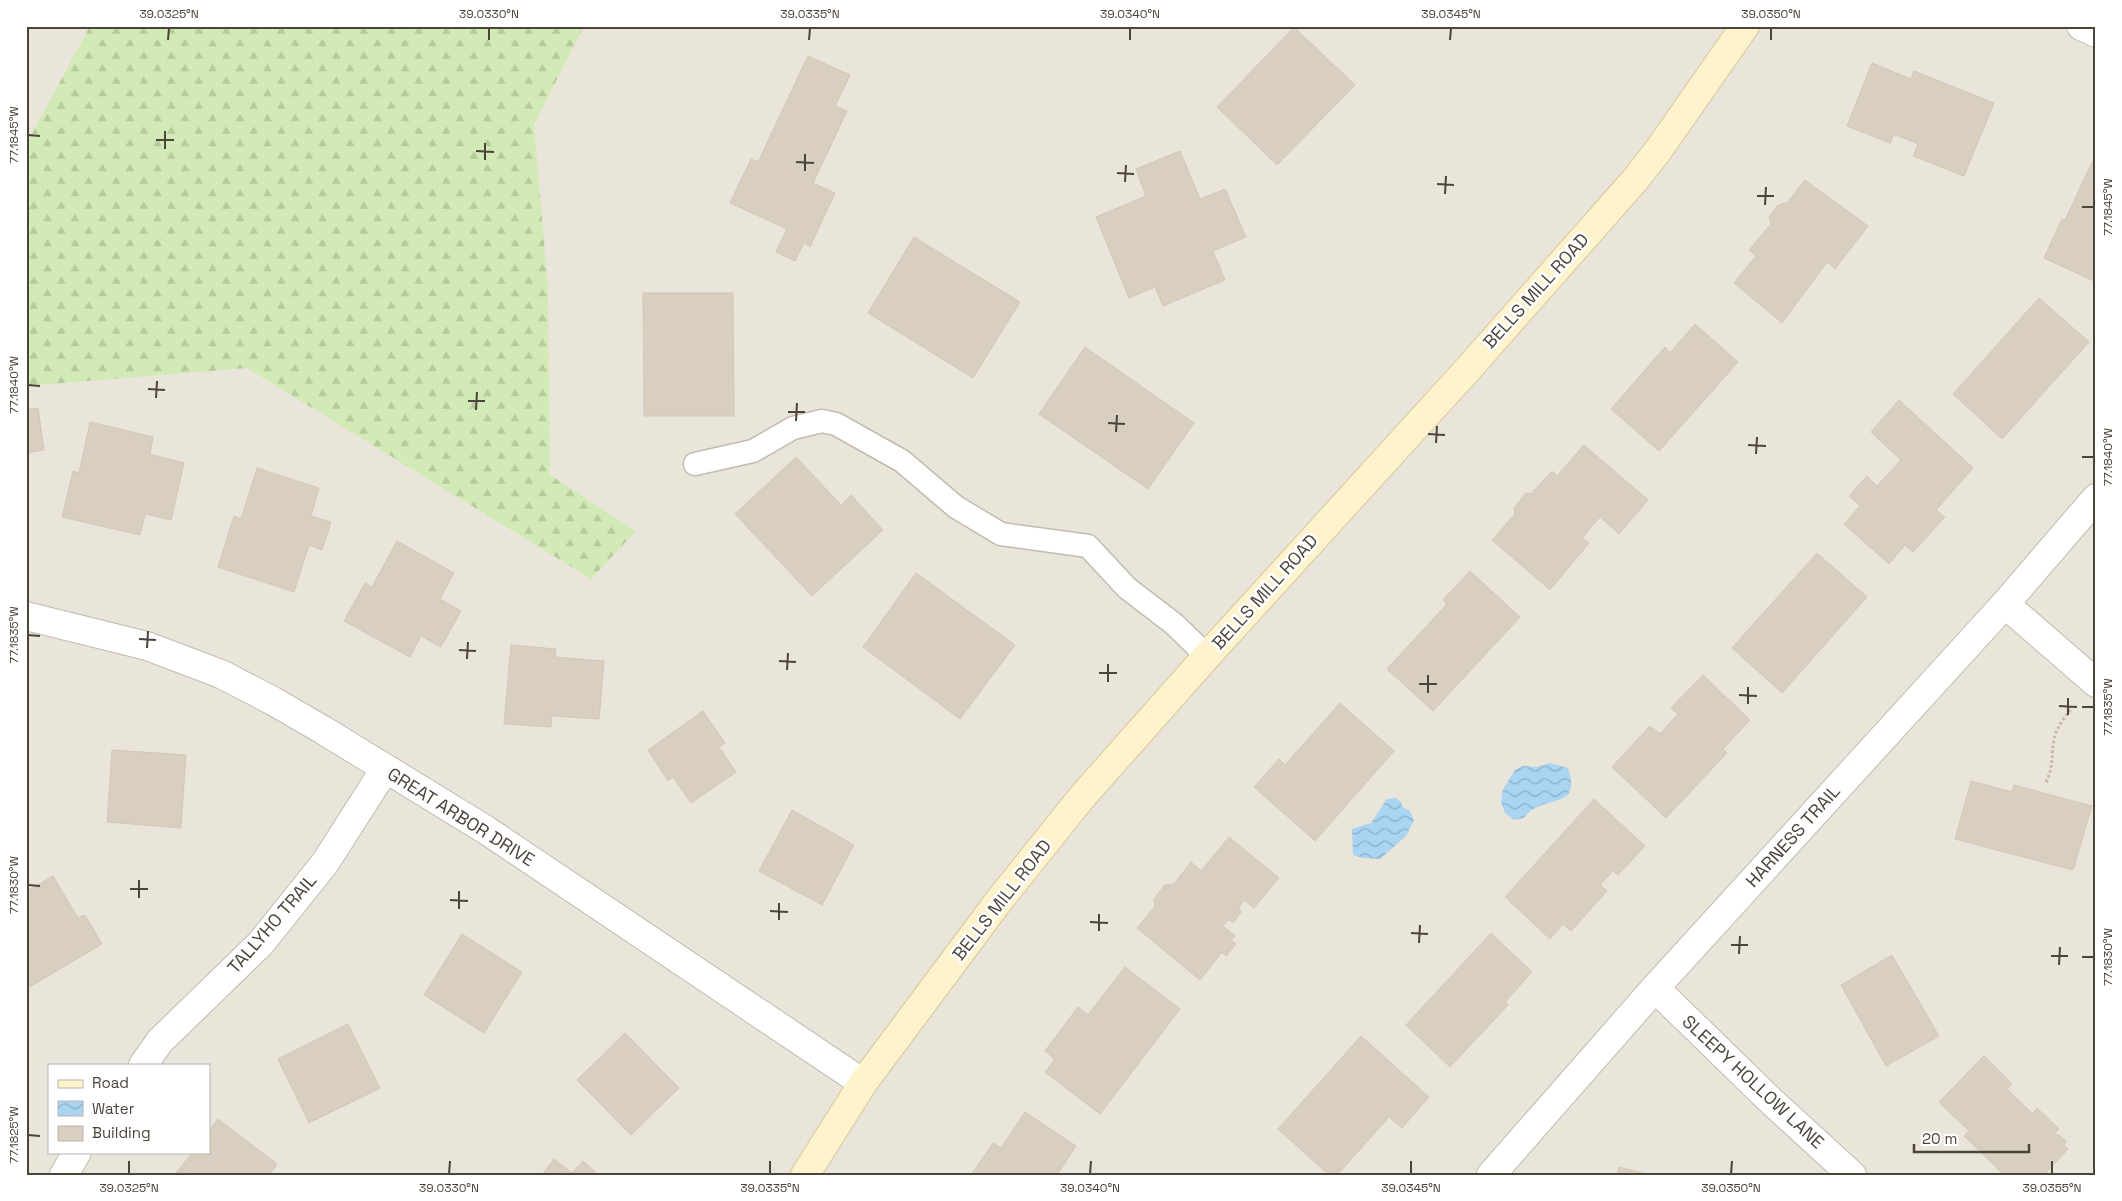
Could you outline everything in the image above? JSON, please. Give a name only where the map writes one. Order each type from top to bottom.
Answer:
[{"type":"street","name":"BELLS MILL ROAD","points":[[805,1175],[863,1083],[998,902],[1082,797],[1206,656],[1468,368],[1635,180],[1746,26]]},
{"type":"street","points":[[2081,26],[2096,33]]},
{"type":"street","name":"HARNESS TRAIL","points":[[1492,1175],[1654,988],[2005,604],[2096,498]]},
{"type":"street","points":[[2005,604],[2096,683]]},
{"type":"street","name":"GREAT ARBOR DRIVE","points":[[26,616],[147,646],[221,674],[323,730],[486,830],[863,1083]]},
{"type":"street","name":"TALLYHO TRAIL","points":[[144,1064],[160,1041],[261,943],[325,863],[385,769]]},
{"type":"street","name":"SLEEPY HOLLOW LANE","points":[[1654,988],[1770,1100],[1852,1175]]},
{"type":"street","points":[[64,1175],[76,1154]]},
{"type":"lane","points":[[695,464],[753,451],[793,428],[822,421],[836,424],[902,461],[956,507],[1001,534],[1088,546],[1127,588],[1174,624],[1206,656]]},
{"type":"path","points":[[2046,782],[2052,770],[2054,738],[2063,719],[2075,705]]},
{"type":"shaded area","points":[[26,26],[2096,26],[2096,1175],[26,1175]]},
{"type":"green space","points":[[90,26],[584,26],[534,125],[548,288],[550,475],[636,531],[591,579],[247,368],[26,386],[26,145]]},
{"type":"water","points":[[1550,763],[1568,768],[1571,782],[1570,791],[1565,797],[1531,810],[1524,818],[1514,820],[1505,813],[1501,802],[1503,789],[1515,770],[1523,766],[1537,767]]},
{"type":"water","points":[[1396,798],[1401,802],[1402,807],[1409,810],[1414,820],[1406,836],[1380,859],[1363,858],[1353,855],[1352,829],[1371,823],[1387,799]]},
{"type":"building","points":[[1294,27],[1355,85],[1277,165],[1217,107]]},
{"type":"building","points":[[808,56],[850,75],[835,106],[847,111],[813,183],[835,193],[810,247],[804,243],[795,261],[776,252],[787,229],[730,203],[751,159],[758,162]]},
{"type":"building","points":[[1872,63],[1911,79],[1914,71],[1994,103],[1964,176],[1913,156],[1918,144],[1894,134],[1890,143],[1847,126]]},
{"type":"building","points":[[1180,151],[1200,199],[1225,189],[1246,237],[1213,251],[1225,280],[1163,306],[1155,287],[1129,298],[1096,217],[1146,196],[1136,169]]},
{"type":"building","points":[[2096,154],[2096,282],[2044,258],[2062,219],[2065,220]]},
{"type":"building","points":[[1805,180],[1868,226],[1835,269],[1827,262],[1782,323],[1734,283],[1756,256],[1749,250],[1771,224],[1769,217],[1778,205],[1788,202]]},
{"type":"building","points":[[914,237],[1020,302],[973,378],[868,313]]},
{"type":"building","points":[[643,293],[733,293],[734,416],[644,416]]},
{"type":"building","points":[[2039,298],[2089,342],[2002,439],[1953,394]]},
{"type":"building","points":[[1695,324],[1738,362],[1659,451],[1611,409],[1665,347],[1670,353]]},
{"type":"building","points":[[1085,347],[1194,423],[1148,489],[1039,414]]},
{"type":"building","points":[[1899,400],[1973,468],[1936,510],[1945,517],[1913,552],[1905,545],[1889,564],[1844,524],[1860,506],[1849,496],[1867,476],[1877,486],[1901,460],[1871,432]]},
{"type":"building","points":[[38,408],[44,450],[26,453],[26,410]]},
{"type":"building","points":[[90,422],[153,437],[150,454],[184,463],[171,520],[145,514],[140,535],[62,517],[73,471],[79,473]]},
{"type":"building","points":[[1584,445],[1648,500],[1619,534],[1600,517],[1582,538],[1589,543],[1550,590],[1492,540],[1515,514],[1514,508],[1526,493],[1531,494],[1552,471],[1557,476]]},
{"type":"building","points":[[796,457],[841,505],[851,495],[883,530],[812,596],[735,514]]},
{"type":"building","points":[[257,468],[319,488],[311,516],[331,522],[322,550],[309,545],[294,592],[218,567],[234,516],[241,519]]},
{"type":"building","points":[[397,541],[454,573],[440,599],[461,611],[441,647],[421,636],[410,657],[344,621],[365,583],[372,587]]},
{"type":"building","points":[[1817,553],[1867,597],[1782,693],[1732,648]]},
{"type":"building","points":[[1470,571],[1520,617],[1433,711],[1387,669],[1447,604],[1443,600]]},
{"type":"building","points":[[916,573],[1015,645],[960,719],[863,647]]},
{"type":"building","points":[[511,645],[556,649],[555,657],[604,661],[599,719],[552,716],[551,727],[504,724]]},
{"type":"building","points":[[1703,675],[1750,720],[1723,749],[1727,753],[1666,818],[1612,767],[1650,726],[1660,734],[1678,714],[1671,708]]},
{"type":"building","points":[[1340,703],[1394,751],[1315,841],[1254,787],[1279,759],[1285,765]]},
{"type":"building","points":[[703,711],[725,743],[719,747],[736,772],[691,803],[673,777],[668,781],[648,750]]},
{"type":"building","points":[[112,750],[186,755],[181,828],[107,822]]},
{"type":"building","points":[[1971,781],[2012,792],[2014,785],[2092,806],[2073,870],[1955,839]]},
{"type":"building","points":[[1594,799],[1645,846],[1618,875],[1613,871],[1600,885],[1607,891],[1571,931],[1563,924],[1550,939],[1505,897]]},
{"type":"building","points":[[792,810],[854,845],[822,905],[759,871]]},
{"type":"building","points":[[1229,837],[1279,878],[1254,908],[1244,900],[1239,907],[1241,912],[1234,922],[1228,920],[1223,926],[1235,936],[1231,940],[1236,944],[1226,956],[1222,952],[1200,980],[1137,928],[1155,906],[1154,899],[1165,885],[1174,884],[1191,862],[1201,871]]},
{"type":"building","points":[[53,876],[78,918],[85,915],[102,944],[26,989],[26,892]]},
{"type":"building","points":[[1491,933],[1532,972],[1505,1002],[1508,1005],[1450,1067],[1406,1025]]},
{"type":"building","points":[[462,934],[522,972],[484,1033],[424,995]]},
{"type":"building","points":[[1892,955],[1939,1036],[1886,1066],[1841,985]]},
{"type":"building","points":[[1125,967],[1180,1009],[1100,1114],[1045,1072],[1055,1059],[1045,1051],[1078,1007],[1088,1015]]},
{"type":"building","points":[[348,1024],[380,1088],[309,1123],[278,1059]]},
{"type":"building","points":[[625,1033],[679,1088],[631,1135],[577,1080]]},
{"type":"building","points":[[1361,1036],[1429,1097],[1402,1128],[1389,1117],[1337,1175],[1329,1175],[1278,1129]]},
{"type":"building","points":[[1984,1056],[2012,1084],[2007,1089],[2033,1114],[2037,1108],[2059,1129],[2053,1135],[2059,1135],[2066,1141],[2064,1146],[2068,1149],[2044,1175],[2004,1175],[1964,1136],[1969,1131],[1939,1102]]},
{"type":"building","points":[[1025,1112],[1076,1146],[1057,1175],[971,1175],[993,1143],[1001,1148]]},
{"type":"building","points":[[218,1119],[277,1164],[269,1175],[176,1173],[191,1154],[210,1154],[210,1130]]},
{"type":"building","points":[[554,1159],[572,1173],[583,1161],[599,1175],[542,1175]]},
{"type":"building","points":[[1619,1167],[1651,1175],[1617,1175]]}]
